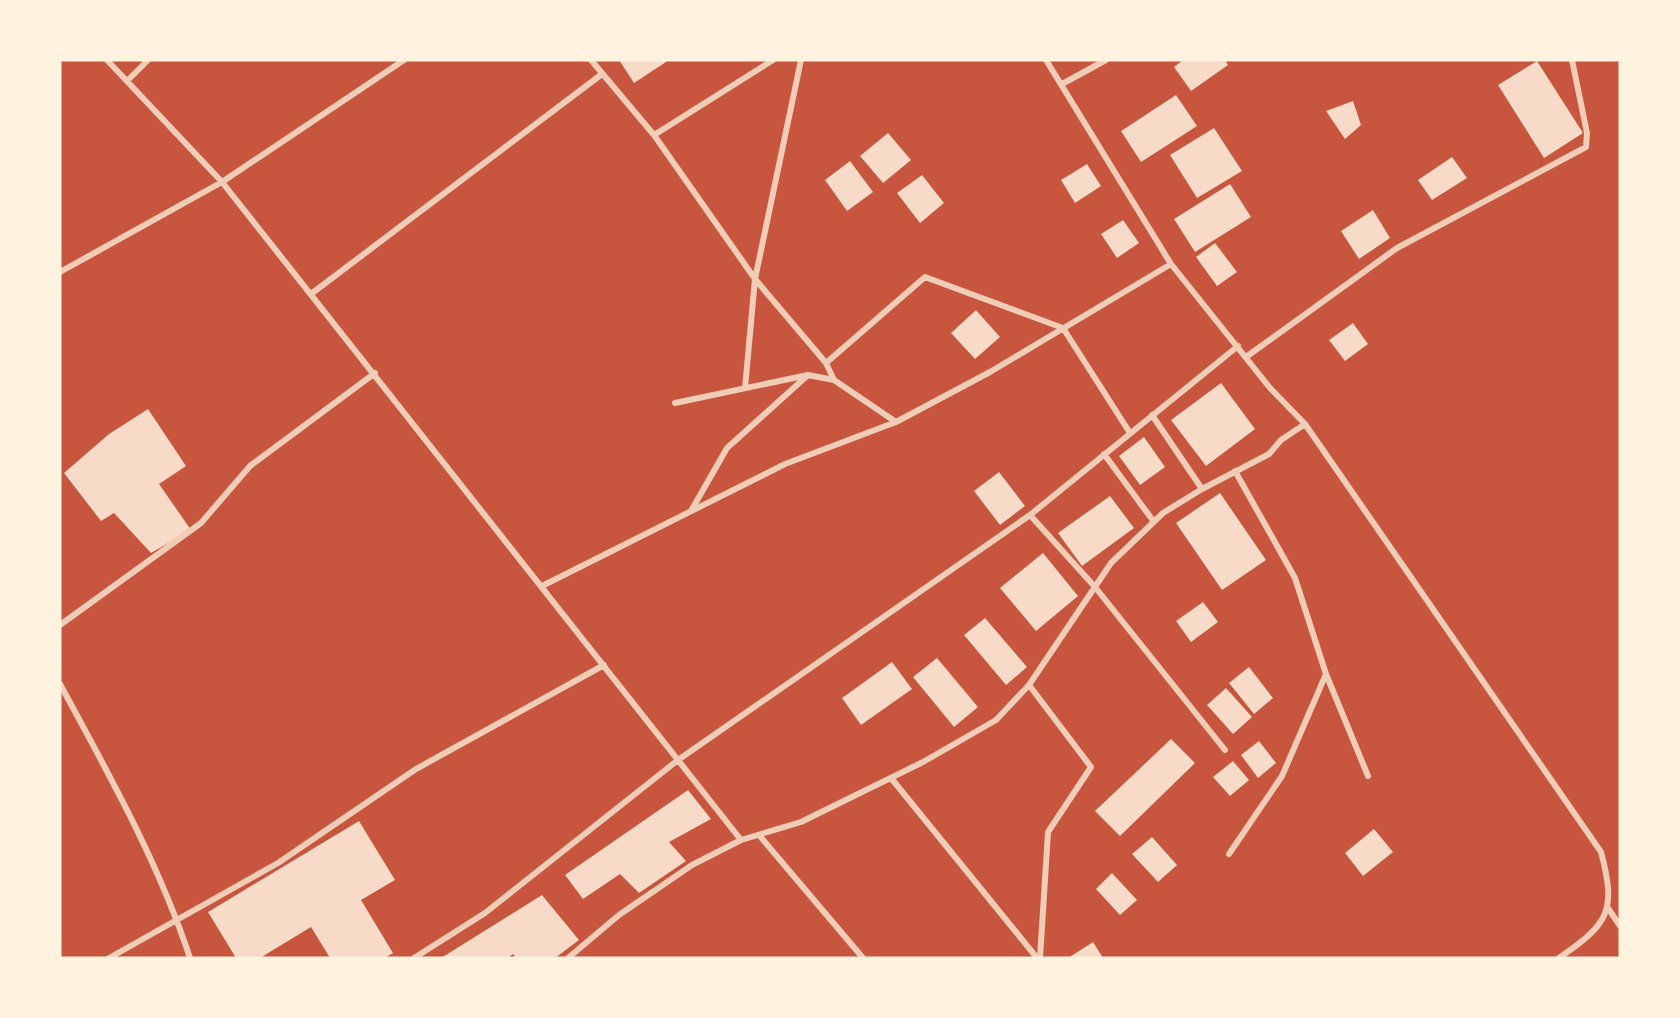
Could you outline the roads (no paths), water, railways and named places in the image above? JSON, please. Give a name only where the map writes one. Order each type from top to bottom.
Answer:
[{"type":"street","points":[[107,60],[222,182],[375,373],[741,840]]},
{"type":"street","points":[[127,81],[148,60]]},
{"type":"street","points":[[60,272],[222,182],[404,60]]},
{"type":"street","points":[[591,60],[654,135],[755,279],[826,363],[834,380]]},
{"type":"street","points":[[654,135],[773,60]]},
{"type":"street","points":[[745,388],[755,279],[801,60]]},
{"type":"street","points":[[1046,60],[1171,264],[1270,388],[1305,424],[1601,852],[1609,881],[1608,908],[1592,935],[1559,958]]},
{"type":"street","points":[[1062,84],[1106,60]]},
{"type":"street","points":[[1246,357],[1397,248],[1586,147],[1587,133],[1572,60]]},
{"type":"street","points":[[311,294],[602,74]]},
{"type":"street","points":[[542,586],[785,464],[896,422],[990,372],[1171,264]]},
{"type":"street","points":[[826,363],[925,277],[1063,328],[1130,433]]},
{"type":"street","points":[[414,958],[485,913],[678,760],[1030,516],[1238,346]]},
{"type":"street","points":[[60,625],[201,523],[250,466],[375,373]]},
{"type":"street","points":[[675,403],[808,375],[834,380],[896,422]]},
{"type":"street","points":[[691,511],[727,448],[808,375]]},
{"type":"street","points":[[1152,416],[1202,489]]},
{"type":"street","points":[[568,958],[619,915],[692,865],[741,840],[801,822],[891,778],[996,720],[1029,686],[1111,563],[1163,513],[1202,489],[1269,454],[1281,440],[1305,424]]},
{"type":"street","points":[[1104,454],[1154,522]]},
{"type":"street","points":[[1235,471],[1295,578],[1326,674],[1368,776]]},
{"type":"street","points":[[1030,516],[1095,587],[1225,750]]},
{"type":"street","points":[[109,958],[278,864],[417,769],[604,665]]},
{"type":"street","points":[[1229,854],[1282,776],[1326,674]]},
{"type":"street","points":[[60,684],[140,835],[177,920],[190,958]]},
{"type":"street","points":[[1029,686],[1092,767],[1048,832],[1038,958]]},
{"type":"street","points":[[891,778],[1038,958]]},
{"type":"street","points":[[759,835],[863,958]]},
{"type":"street","points":[[1608,908],[1620,926]]}]
